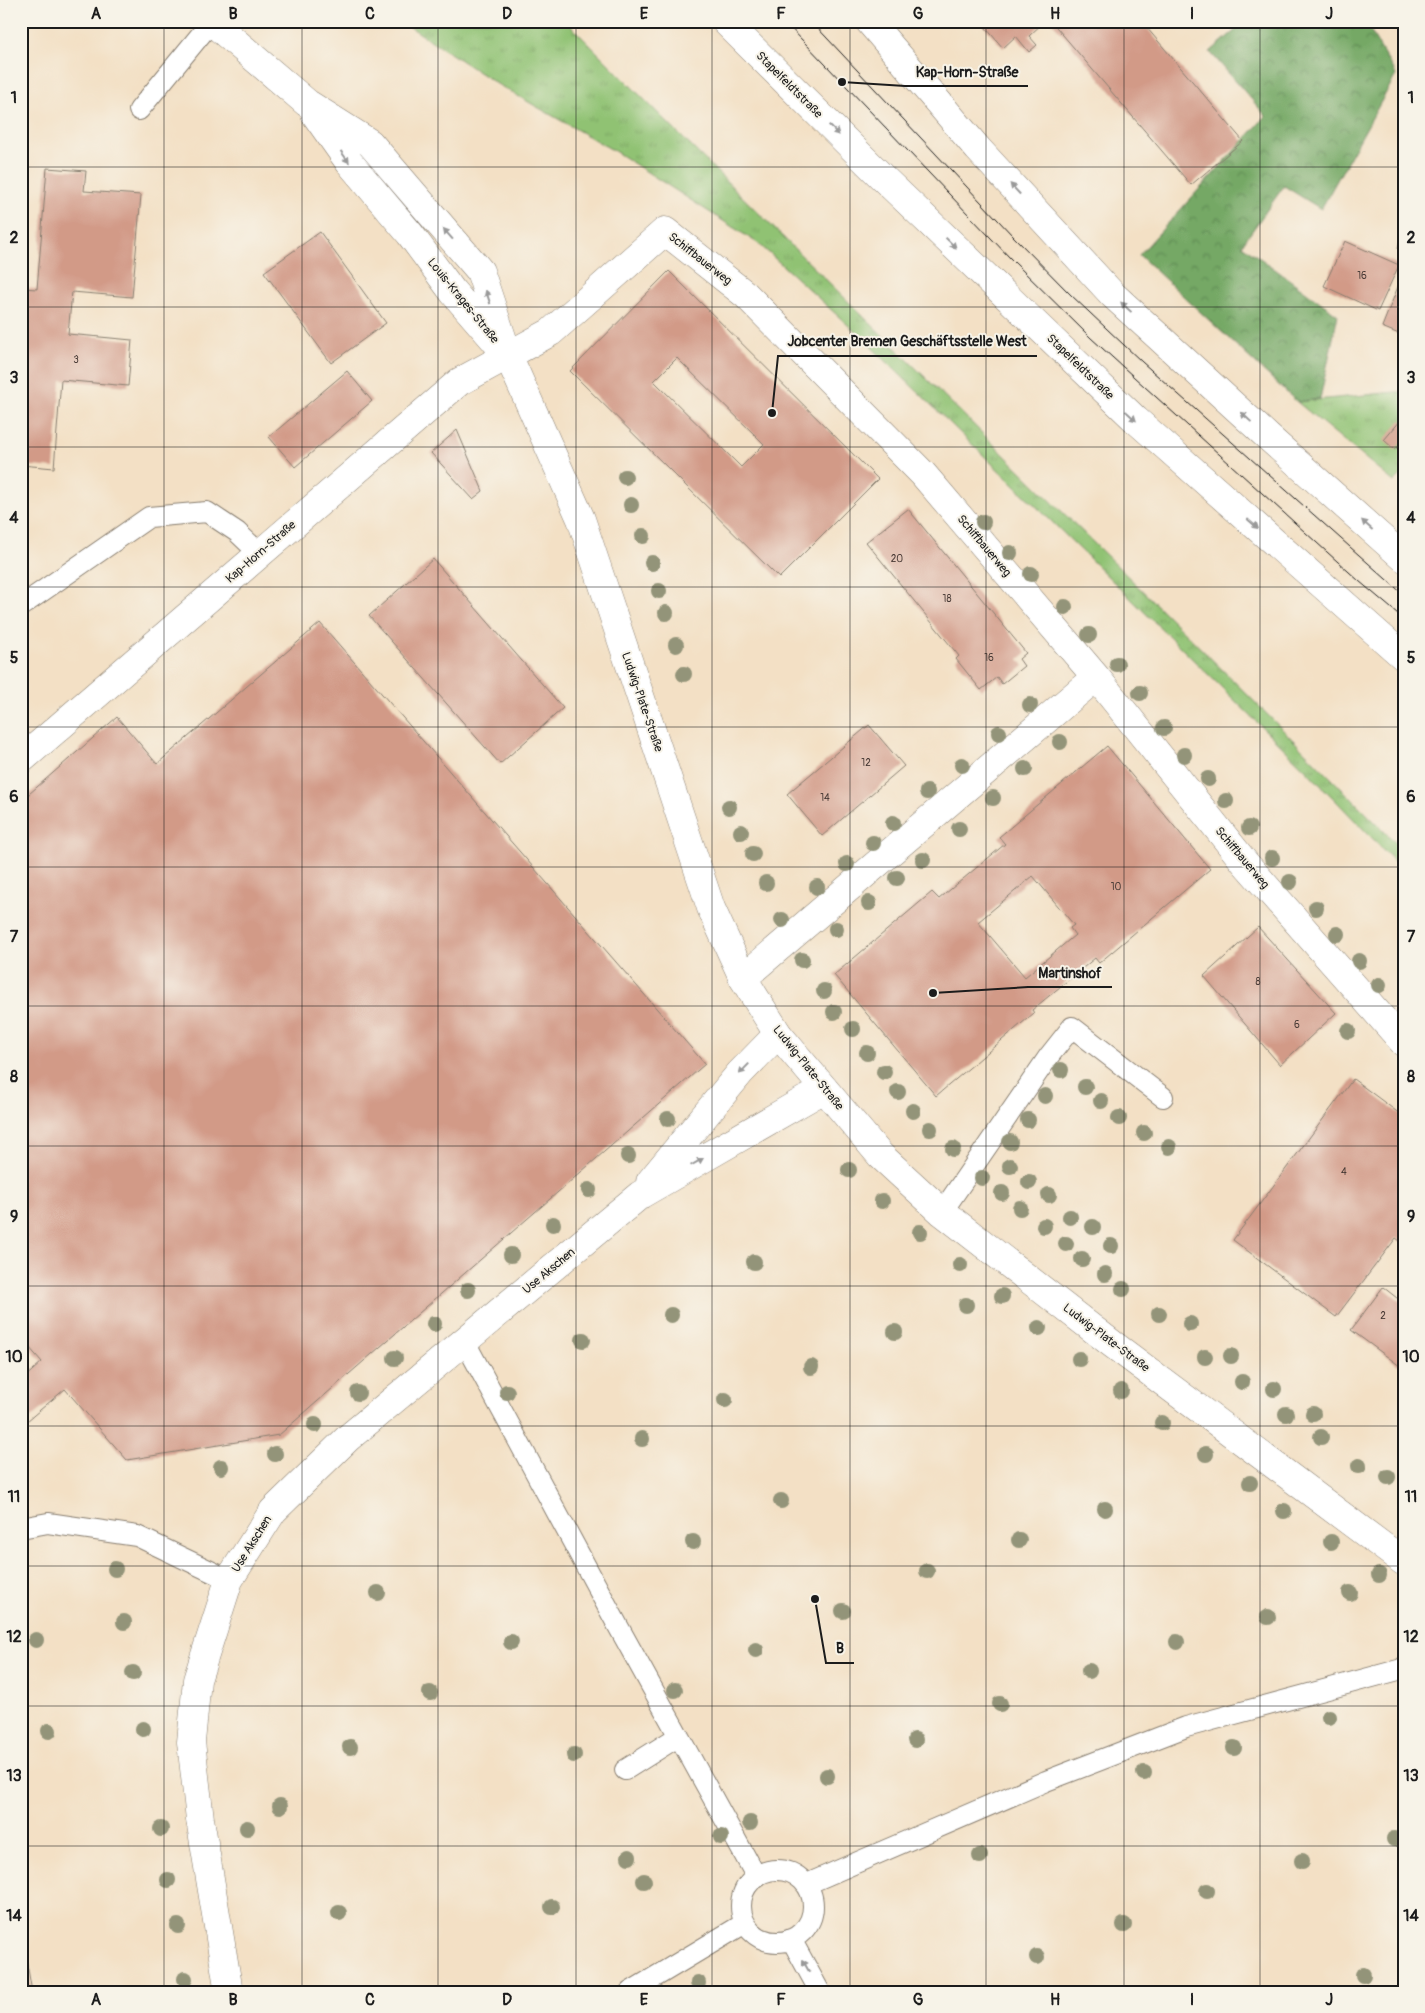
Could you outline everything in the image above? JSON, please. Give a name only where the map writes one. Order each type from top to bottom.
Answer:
[{"type":"street","name":"Louis-Krages-Straße","points":[[212,21],[307,103],[370,143],[480,271],[508,355]]},
{"type":"street","name":"Stapelfeldtstraße","points":[[726,21],[882,178],[1136,420],[1404,657]]},
{"type":"street","points":[[869,21],[978,149],[1113,295],[1404,558]]},
{"type":"street","name":"Schiffbauerweg","points":[[508,355],[551,332],[665,231],[746,294],[910,459],[1096,677],[1246,864],[1404,1043]]},
{"type":"street","name":"Kap-Horn-Straße","points":[[21,760],[459,382],[508,355]]},
{"type":"street","name":"Ludwig-Plate-Straße","points":[[508,355],[581,519],[712,908],[743,978],[778,1034],[880,1155],[942,1212],[1112,1343],[1404,1562]]},
{"type":"street","points":[[743,978],[1096,677]]},
{"type":"street","name":"Use Akschen","points":[[640,1195],[740,1072],[778,1034]]},
{"type":"street","name":"Use Akschen","points":[[229,1992],[200,1819],[191,1742],[197,1680],[229,1580],[273,1511],[348,1438],[640,1195],[824,1089]]},
{"type":"lane","points":[[138,110],[212,21]]},
{"type":"lane","points":[[21,606],[149,518],[207,512],[238,532],[259,553]]},
{"type":"lane","points":[[942,1212],[1049,1056],[1072,1026],[1163,1097]]},
{"type":"lane","points":[[465,1342],[756,1876]]},
{"type":"lane","points":[[21,1528],[48,1523],[137,1536],[229,1580]]},
{"type":"lane","points":[[807,1884],[1046,1780],[1186,1727],[1404,1667]]},
{"type":"lane","points":[[625,1770],[680,1736]]},
{"type":"lane","points":[[780,1869],[792,1872],[807,1884],[812,1896],[813,1912],[809,1924],[800,1934],[791,1939],[778,1942],[766,1940],[750,1930],[745,1923],[741,1912],[742,1893],[749,1882],[756,1876],[768,1870],[780,1869]]},
{"type":"lane","points":[[630,1992],[745,1923]]},
{"type":"lane","points":[[791,1939],[820,1992]]},
{"type":"green space","points":[[401,21],[566,21],[1404,851],[1404,871],[1306,770],[1042,512],[860,336],[759,244],[616,152],[497,84]]},
{"type":"green space","points":[[1246,21],[1365,21],[1396,75],[1321,209],[1284,186],[1242,245],[1338,315],[1320,399],[1297,402],[1139,255],[1266,116],[1210,52]]},
{"type":"green space","points":[[1404,391],[1404,472],[1394,482],[1297,402]]},
{"type":"building","points":[[980,21],[1045,21],[1029,36],[1037,45],[1029,52],[1016,36],[1003,48]]},
{"type":"building","points":[[1051,21],[1141,21],[1243,141],[1191,185]]},
{"type":"building","points":[[47,168],[86,171],[84,191],[141,195],[132,297],[72,292],[68,334],[132,340],[128,386],[61,380],[54,468],[21,465],[21,288],[37,289]]},
{"type":"building","points":[[1404,224],[1404,251],[1398,249]]},
{"type":"building","points":[[320,232],[386,323],[331,363],[264,272]]},
{"type":"building","points":[[1345,241],[1399,265],[1378,311],[1324,286]]},
{"type":"building","points":[[669,271],[878,479],[779,578],[570,371]],"holes":[[[677,358],[764,444],[741,467],[654,381]]]},
{"type":"building","points":[[1401,279],[1404,280],[1404,336],[1382,327]]},
{"type":"building","points":[[347,371],[372,401],[295,467],[269,437]]},
{"type":"building","points":[[1401,420],[1404,422],[1404,440],[1395,450],[1384,440]]},
{"type":"building","points":[[457,430],[483,491],[473,499],[431,453]]},
{"type":"building","points":[[908,509],[1026,653],[1019,659],[1024,666],[1002,684],[997,677],[981,690],[956,659],[959,656],[866,542]]},
{"type":"building","points":[[433,559],[563,708],[500,764],[369,616]]},
{"type":"building","points":[[320,623],[705,1064],[279,1435],[127,1460],[65,1389],[21,1426],[21,1377],[23,1379],[42,1362],[21,1338],[21,801],[117,717],[157,764]]},
{"type":"building","points":[[869,725],[904,766],[822,836],[787,794]]},
{"type":"building","points":[[1107,746],[1210,869],[1099,963],[1095,958],[1032,1010],[1034,1013],[936,1096],[834,975],[932,892],[939,899],[1005,844],[999,837]],"holes":[[[1033,876],[1074,925],[1070,928],[1075,935],[1025,977],[978,922]]]},
{"type":"building","points":[[1258,927],[1336,1013],[1280,1065],[1204,976]]},
{"type":"building","points":[[1353,1079],[1404,1117],[1404,1244],[1396,1238],[1336,1317],[1233,1240]]},
{"type":"building","points":[[1383,1287],[1402,1302],[1404,1299],[1404,1369],[1351,1330]]},
{"type":"building","points":[[22,1935],[32,1992],[21,1992]]},
{"type":"tram line","points":[[784,21],[1011,259],[1091,338],[1359,581],[1404,619]]},
{"type":"tram line","points":[[811,21],[1071,295],[1142,362],[1404,595]]},
{"type":"place","name":"Kap-Horn-Straße","points":[[842,82]]},
{"type":"place","name":"Jobcenter Bremen Geschäftsstelle West","points":[[772,413]]},
{"type":"place","name":"Martinshof","points":[[933,993]]},
{"type":"place","name":"B","points":[[815,1599]]}]
